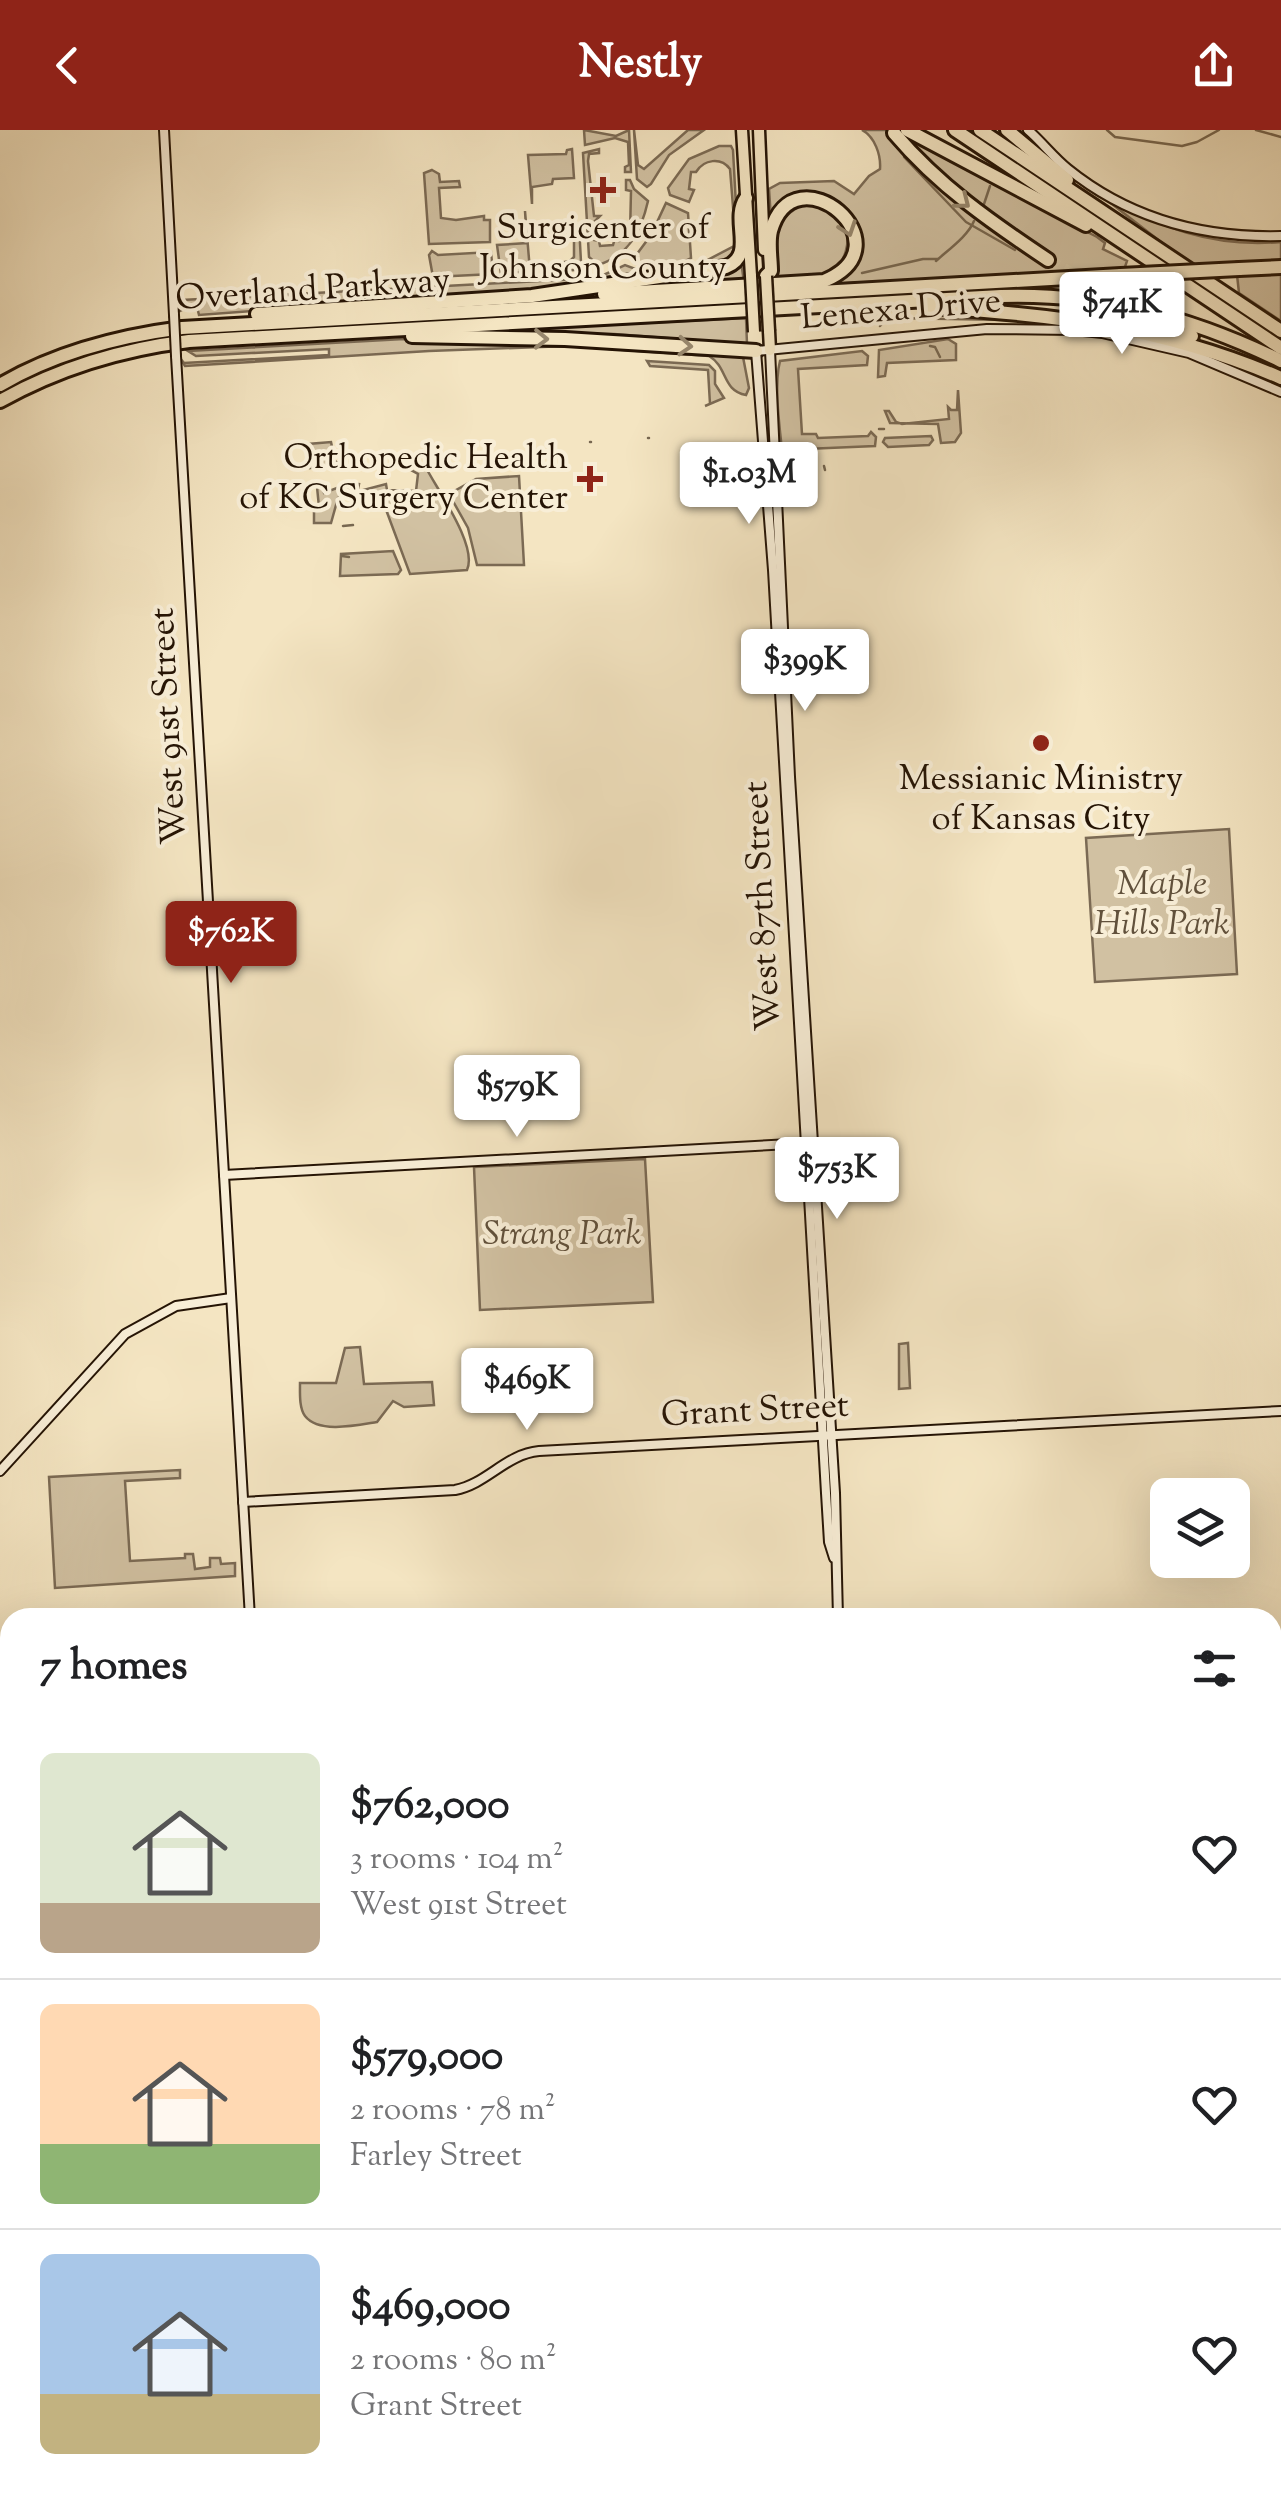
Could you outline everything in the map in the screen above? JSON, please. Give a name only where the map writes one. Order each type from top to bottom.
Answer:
[{"type":"highway","points":[[955,130],[1281,348]]},
{"type":"highway","points":[[980,130],[1281,331]]},
{"type":"highway","points":[[1007,130],[1112,219]]},
{"type":"highway","points":[[901,132],[1129,246]]},
{"type":"highway","points":[[901,132],[958,198],[1048,260]]},
{"type":"highway","points":[[532,296],[733,264],[742,252],[740,206],[746,198]]},
{"type":"highway","points":[[156,331],[202,318],[824,281],[840,271],[851,256],[854,238],[848,219],[840,209],[822,200],[792,205],[779,216],[772,231],[771,271],[766,276]]},
{"type":"highway","name":"Overland Parkway","points":[[0,386],[81,350],[156,331],[228,324],[1281,267]]},
{"type":"highway","points":[[873,303],[1029,295],[1102,300],[1177,317],[1281,360]]},
{"type":"highway","points":[[873,303],[1128,328],[1216,352],[1281,377]]},
{"type":"highway","name":"Overland Parkway","points":[[0,401],[82,364],[147,347],[212,339],[873,303]]},
{"type":"highway","points":[[1157,322],[1281,377]]},
{"type":"highway","points":[[357,332],[362,337],[565,339],[763,351]]},
{"type":"main road","name":"West 87th Street","points":[[742,130],[754,332],[763,351]]},
{"type":"main road","name":"West 87th Street","points":[[759,130],[769,331],[763,351]]},
{"type":"street","name":"West 91st Street","points":[[164,130],[249,1608]]},
{"type":"street","points":[[1028,130],[1087,183],[1152,218],[1213,234],[1281,236]]},
{"type":"street","name":"Lenexa Drive","points":[[763,351],[987,330],[1074,330],[1189,353],[1281,392]]},
{"type":"street","name":"West 87th Street","points":[[763,351],[759,413],[773,570],[809,1143],[827,1436],[829,1542],[837,1608]]},
{"type":"street","name":"West 87th Street","points":[[763,351],[776,458],[809,1143]]},
{"type":"street","points":[[759,413],[765,422],[768,456],[776,458]]},
{"type":"street","points":[[224,1175],[809,1143]]},
{"type":"street","points":[[0,1471],[126,1334],[176,1306],[231,1298]]},
{"type":"street","name":"Grant Street","points":[[243,1502],[455,1490],[470,1486],[510,1459],[529,1452],[1281,1411]]},
{"type":"green space","points":[[584,130],[616,136],[629,130],[631,172],[625,172],[629,165],[628,142],[615,138],[585,145]]},
{"type":"green space","points":[[634,130],[638,165],[644,169],[688,130],[704,130],[669,155],[647,187],[637,179]]},
{"type":"green space","points":[[862,130],[890,130],[909,156],[945,191],[1046,263],[989,218],[901,135],[1097,237],[1105,243],[1103,249],[1127,261],[1124,270],[827,284],[851,265],[854,223],[811,195],[771,219],[769,189],[780,183],[834,181],[854,194],[880,169],[876,147]]},
{"type":"green space","points":[[719,146],[731,146],[733,150],[738,243],[737,251],[726,263],[537,290],[199,315],[196,303],[178,312],[182,300],[597,278],[625,265],[646,273],[698,265],[736,245],[730,169],[713,161],[691,172],[689,189],[694,190],[689,202],[670,195],[668,188],[689,159]]},
{"type":"green space","points":[[572,149],[574,178],[553,179],[552,184],[532,187],[532,204],[528,155],[566,154]]},
{"type":"green space","points":[[599,149],[599,153],[589,154],[588,161],[594,216],[600,216],[593,223],[594,240],[600,246],[613,245],[615,238],[619,241],[630,234],[631,191],[626,190],[626,180],[648,201],[642,223],[626,249],[598,265],[589,257],[583,153]]},
{"type":"green space","points":[[432,170],[439,174],[440,182],[459,181],[460,187],[439,188],[441,218],[484,216],[484,220],[490,220],[490,242],[429,244],[424,173]]},
{"type":"green space","points":[[1099,194],[1186,233],[1231,242],[1281,242],[1281,263],[1192,266]]},
{"type":"green space","points":[[810,202],[825,204],[848,230],[843,259],[837,267],[818,276],[776,279],[776,243],[781,223]]},
{"type":"green space","points":[[666,203],[688,213],[691,258],[681,263],[640,267],[634,258],[651,235]]},
{"type":"green space","points":[[525,211],[530,271],[501,274],[497,245],[527,243]]},
{"type":"green space","points":[[574,224],[579,225],[581,262],[575,270],[560,271],[559,263],[574,257]]},
{"type":"green space","points":[[432,251],[438,255],[491,252],[493,274],[433,277],[429,255]]},
{"type":"green space","points":[[738,264],[744,282],[609,289]]},
{"type":"green space","points":[[1281,272],[1281,321],[1239,293],[1237,275]]},
{"type":"green space","points":[[746,318],[747,344],[614,334],[544,334],[545,328]]},
{"type":"green space","points":[[404,339],[576,344],[743,357],[749,388],[746,395],[733,389],[709,356],[568,346],[185,366],[180,358],[184,363],[329,355],[329,349],[196,356],[188,351]]},
{"type":"green space","points":[[948,339],[956,344],[956,360],[887,363],[885,376],[878,377],[879,350]]},
{"type":"green space","points":[[862,351],[868,356],[867,365],[798,369],[802,434],[816,434],[818,438],[868,436],[871,432],[876,437],[875,446],[782,450],[777,392],[780,361]]},
{"type":"green space","points":[[647,361],[709,365],[724,398],[710,404],[708,370],[650,366]]},
{"type":"green space","points":[[958,390],[961,433],[955,442],[941,443],[938,424],[908,423],[949,419],[948,407],[957,410]]},
{"type":"green space","points":[[885,411],[889,411],[900,423],[890,423]]},
{"type":"green space","points":[[931,436],[929,445],[888,447],[883,442],[885,438]]},
{"type":"green space","points":[[331,442],[335,461],[340,464],[310,468],[308,444]]},
{"type":"green space","points":[[412,464],[425,466],[455,518],[467,547],[467,570],[410,574],[387,504],[381,493],[367,489],[386,484],[387,490],[416,491],[418,474],[411,470]]},
{"type":"green space","points":[[519,476],[524,565],[477,565],[468,528],[449,494],[476,479]]},
{"type":"green space","points":[[350,483],[359,484],[358,489],[338,498],[331,523],[314,523],[314,508],[319,507],[317,487],[321,486],[324,493]]},
{"type":"green space","points":[[393,551],[401,570],[398,574],[340,576],[341,554]]},
{"type":"green space","name":"Maple Hills Park","points":[[1229,829],[1237,974],[1095,982],[1086,838]]},
{"type":"green space","name":"Strang Park","points":[[645,1159],[653,1302],[480,1310],[474,1167]]},
{"type":"green space","points":[[908,1343],[910,1388],[899,1389],[899,1344]]},
{"type":"green space","points":[[360,1347],[364,1384],[432,1382],[434,1405],[404,1407],[393,1401],[377,1422],[360,1425],[329,1427],[311,1422],[302,1409],[300,1383],[336,1383],[345,1348]]},
{"type":"green space","points":[[180,1470],[180,1478],[125,1481],[130,1561],[185,1558],[185,1554],[193,1554],[195,1569],[210,1567],[210,1558],[220,1558],[221,1564],[235,1563],[235,1576],[55,1588],[49,1477]]},
{"type":"waterway","points":[[1107,130],[1115,137],[1182,146],[1219,130]]},
{"type":"waterway","points":[[1256,130],[1281,137]]},
{"type":"waterway","points":[[904,157],[966,222],[1015,250]]},
{"type":"waterway","points":[[983,207],[990,186]]},
{"type":"waterway","points":[[936,261],[963,237],[974,221]]},
{"type":"waterway","points":[[862,273],[938,259]]},
{"type":"waterway","points":[[880,326],[889,316]]},
{"type":"waterway","points":[[886,318],[1013,320]]},
{"type":"waterway","points":[[930,346],[935,347],[940,357]]},
{"type":"waterway","points":[[879,429],[884,429]]},
{"type":"waterway","points":[[824,466],[825,470]]},
{"type":"waterway","points":[[343,526],[353,525]]},
{"type":"waterway","points":[[342,556],[349,557]]},
{"type":"tunnel","points":[[1048,260],[1128,306]]},
{"type":"place","name":"Surgicenter of Johnson County","points":[[603,190]]},
{"type":"place","name":"Orthopedic Health of KC Surgery Center","points":[[590,479]]},
{"type":"place","name":"Messianic Ministry of Kansas City","points":[[1041,743]]}]
